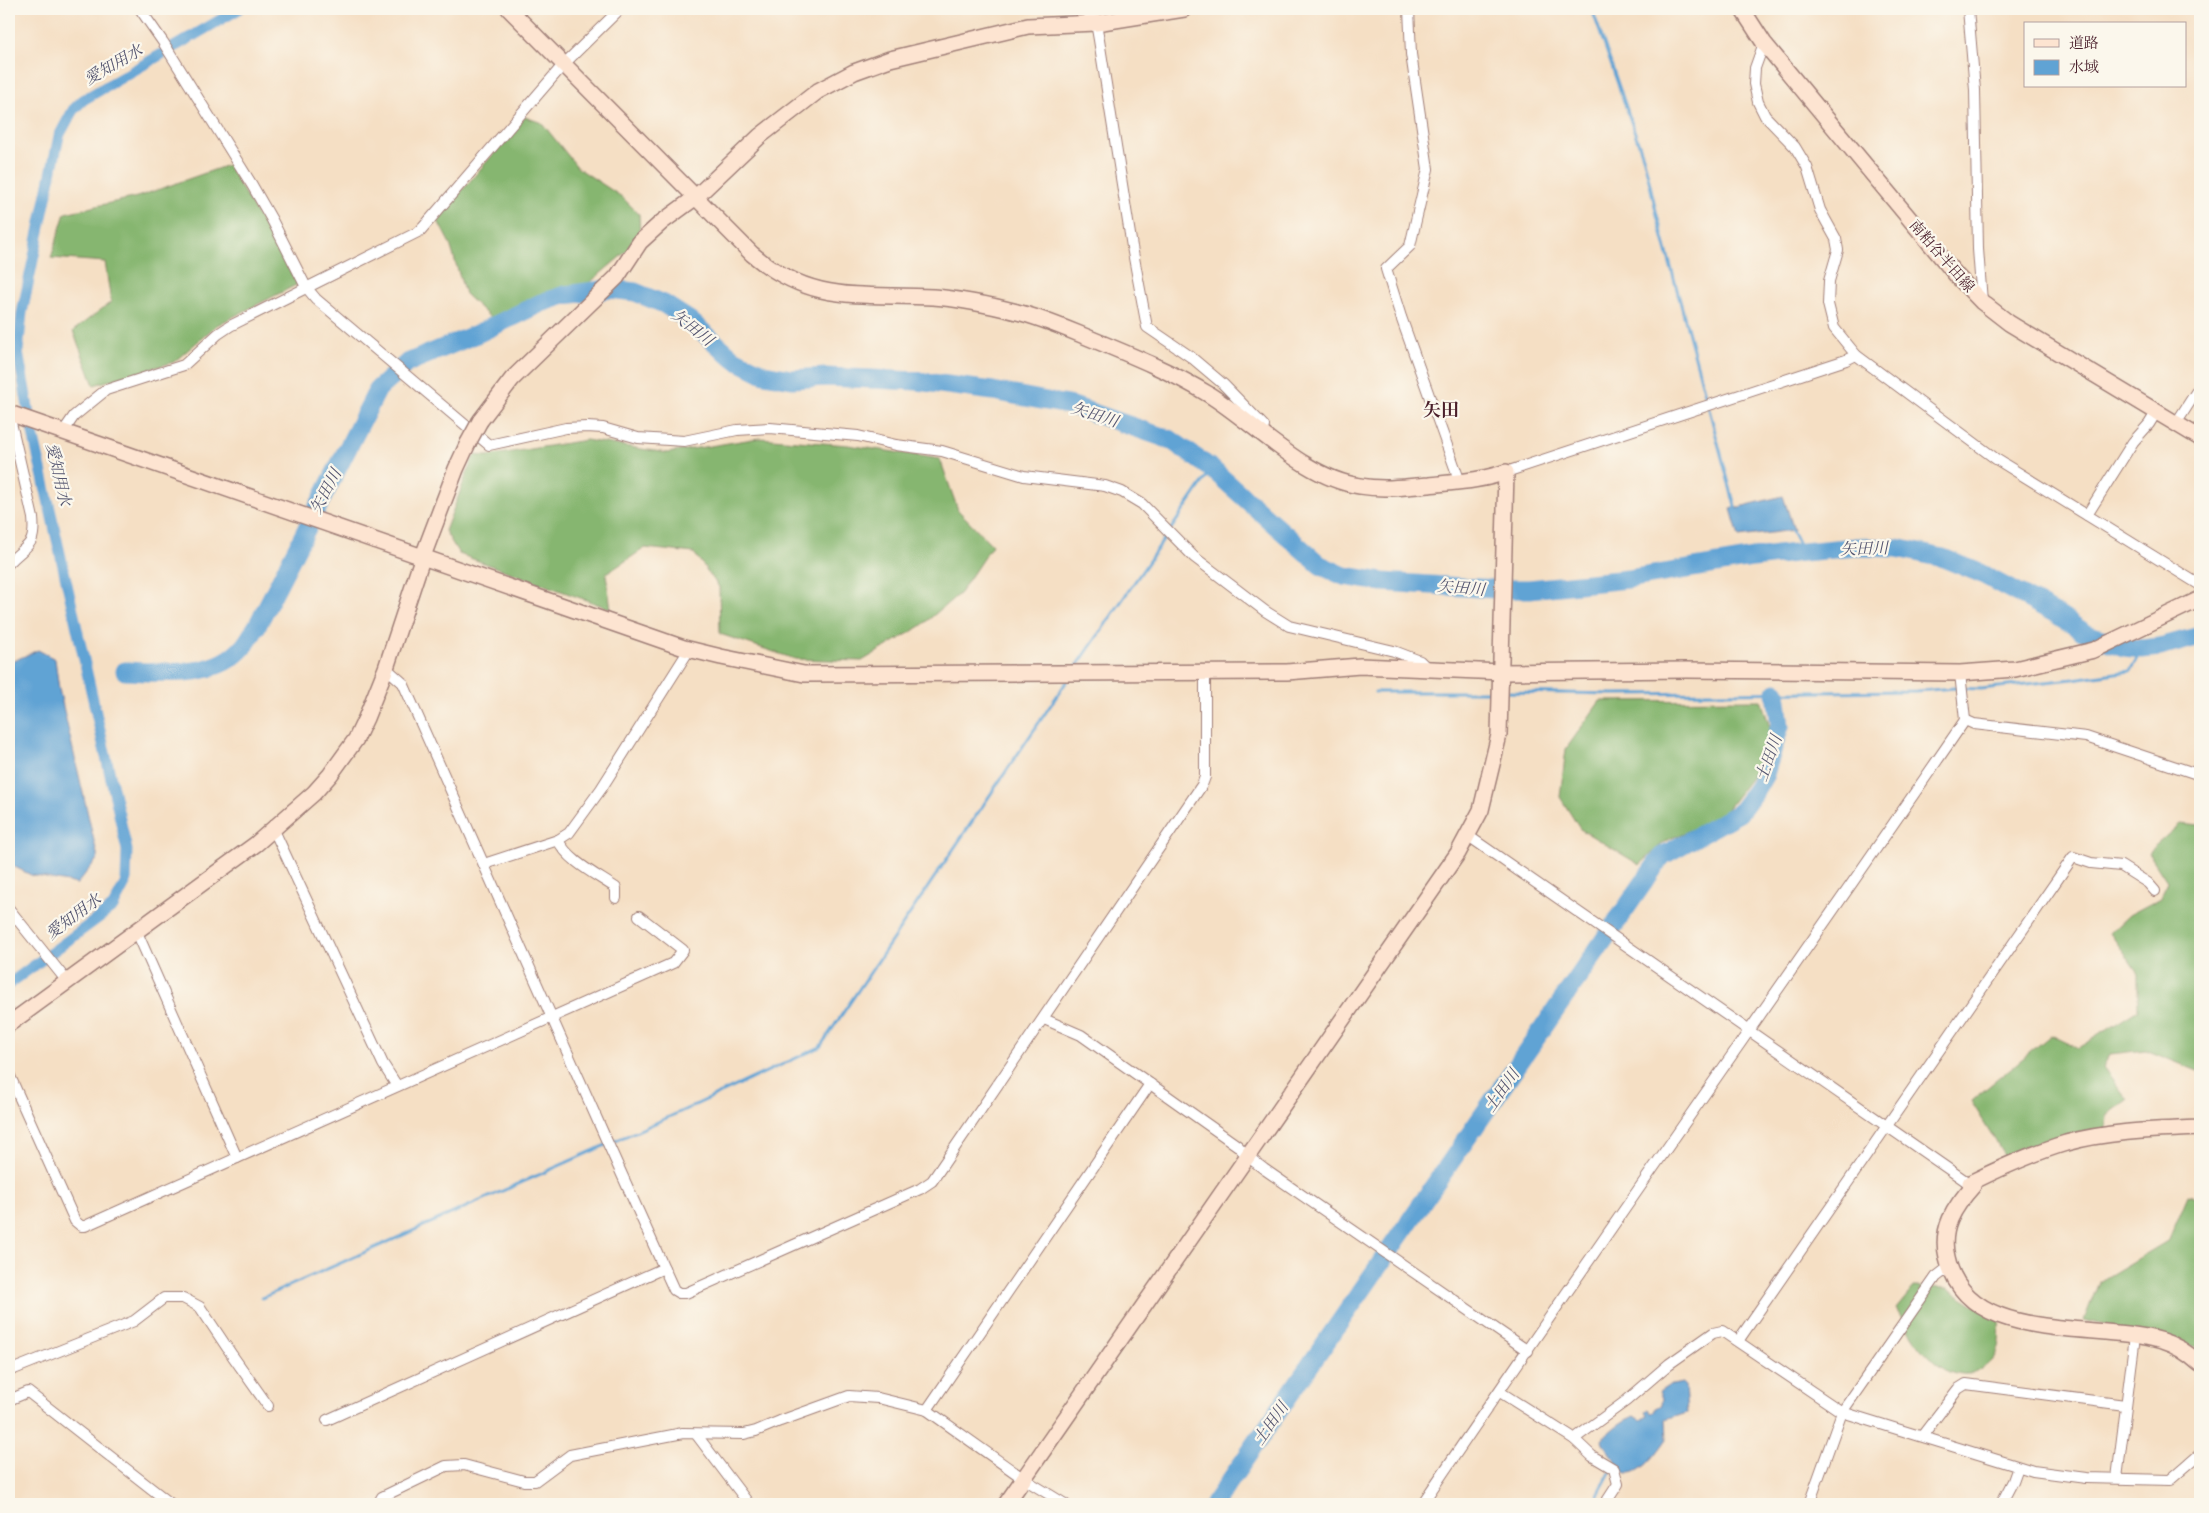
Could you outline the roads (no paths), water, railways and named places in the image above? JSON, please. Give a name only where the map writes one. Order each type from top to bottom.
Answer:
[{"type":"street","points":[[140,9],[163,42],[272,220],[306,287],[316,299],[489,444],[566,428],[603,428],[638,438],[684,441],[737,430],[770,428],[858,436],[896,445],[942,451],[1024,476],[1105,486],[1122,492],[1142,504],[1194,557],[1264,611],[1289,626],[1394,650],[1420,661],[1428,669]]},
{"type":"street","points":[[509,9],[769,268],[800,284],[840,294],[942,298],[1019,312],[1055,324],[1153,364],[1210,395],[1262,434],[1311,467],[1333,479],[1360,486],[1395,488],[1460,482],[1506,472],[1846,360],[1856,355]]},
{"type":"street","points":[[62,432],[80,410],[106,390],[184,365],[218,334],[425,227],[477,163],[564,64],[620,9]]},
{"type":"street","points":[[1086,9],[1096,22],[1132,247],[1144,316],[1148,327],[1191,357],[1223,384],[1264,426],[1262,434]]},
{"type":"street","points":[[9,1024],[66,980],[256,844],[314,793],[343,758],[366,718],[386,668],[423,556],[456,469],[480,421],[512,380],[617,276],[640,242],[662,222],[696,197],[760,136],[818,91],[854,72],[890,59],[1028,26],[1096,22],[1184,9]]},
{"type":"street","points":[[1410,9],[1411,54],[1428,169],[1410,246],[1386,269],[1460,482]]},
{"type":"street","name":"南粕谷半田線","points":[[1742,9],[1764,43],[1957,276],[1982,302],[2009,323],[2177,422],[2200,438]]},
{"type":"street","points":[[1968,9],[1975,90],[1978,249],[1982,302]]},
{"type":"street","points":[[1764,43],[1755,68],[1754,84],[1758,102],[1765,116],[1795,147],[1807,167],[1820,210],[1836,239],[1838,250],[1829,281],[1828,304],[1834,328],[1856,355],[1996,460],[2200,585]]},
{"type":"street","points":[[2177,422],[2200,386]]},
{"type":"street","points":[[2088,515],[2133,442],[2149,424],[2157,411]]},
{"type":"street","points":[[9,563],[25,551],[35,531],[13,414],[689,650],[804,674],[1287,672],[1360,666],[1502,672],[1687,670],[1960,673],[2015,669],[2094,650],[2200,598]]},
{"type":"street","points":[[1006,1504],[1436,885],[1481,810],[1492,773],[1499,735],[1506,472]]},
{"type":"street","points":[[484,864],[558,840],[569,833],[582,817],[689,650]]},
{"type":"street","points":[[386,668],[403,683],[664,1268],[674,1290],[679,1293],[686,1293],[920,1190],[932,1181],[1202,785],[1205,777],[1205,673]]},
{"type":"street","points":[[1422,1504],[1528,1351],[1578,1274],[1965,720],[1960,673]]},
{"type":"street","points":[[1965,720],[1974,724],[2086,737],[2200,775]]},
{"type":"street","points":[[273,828],[383,1064],[396,1086]]},
{"type":"street","points":[[1467,835],[1973,1186]]},
{"type":"street","points":[[558,840],[561,847],[571,857],[616,888],[616,898]]},
{"type":"street","points":[[1738,1340],[2073,857],[2091,863],[2121,866],[2148,883],[2155,891]]},
{"type":"street","points":[[9,909],[66,980]]},
{"type":"street","points":[[9,1074],[75,1221],[81,1226],[92,1224],[124,1207],[673,964],[683,950],[639,916]]},
{"type":"street","points":[[136,930],[237,1158]]},
{"type":"street","points":[[1044,1019],[1082,1035],[1238,1146],[1246,1156],[1528,1351]]},
{"type":"street","points":[[927,1410],[1150,1084]]},
{"type":"street","points":[[1973,1186],[1970,1183],[1996,1170],[2066,1144],[2142,1131],[2200,1128]]},
{"type":"street","points":[[1973,1186],[1960,1200],[1948,1222],[1945,1248],[1949,1267],[1967,1298],[1995,1315],[2044,1325],[2136,1336],[2170,1344],[2200,1364]]},
{"type":"street","points":[[1809,1504],[1842,1412],[1936,1277],[1949,1267]]},
{"type":"street","points":[[327,1420],[664,1268]]},
{"type":"street","points":[[9,1371],[134,1321],[164,1298],[184,1298],[200,1307],[268,1406]]},
{"type":"street","points":[[1574,1440],[1626,1401],[1669,1364],[1713,1332],[1722,1331],[1842,1412],[2018,1467],[2043,1473],[2086,1478],[2170,1480],[2200,1454]]},
{"type":"street","points":[[2117,1478],[2125,1405],[2136,1336]]},
{"type":"street","points":[[1922,1436],[1958,1389],[1966,1384],[2125,1405]]},
{"type":"street","points":[[9,1400],[28,1392],[171,1504]]},
{"type":"street","points":[[1500,1392],[1574,1440],[1592,1456],[1614,1469],[1618,1484],[1605,1504]]},
{"type":"street","points":[[378,1504],[382,1497],[446,1466],[464,1465],[524,1481],[535,1480],[570,1455],[683,1433],[744,1434],[849,1396],[878,1398],[927,1410],[1024,1479],[1065,1504]]},
{"type":"street","points":[[696,1434],[749,1504]]},
{"type":"street","points":[[2000,1504],[2013,1481],[2018,1467]]},
{"type":"water","points":[[1783,496],[1794,530],[1739,537],[1731,509]]},
{"type":"water","points":[[38,650],[55,659],[59,689],[98,858],[77,884],[31,875],[9,864],[9,663]]},
{"type":"water","points":[[1682,1383],[1685,1386],[1687,1413],[1666,1420],[1667,1439],[1643,1468],[1630,1473],[1624,1472],[1602,1440],[1626,1420],[1635,1416],[1641,1420],[1647,1415],[1645,1411],[1648,1409],[1651,1413],[1654,1412],[1655,1408],[1661,1405],[1662,1398],[1659,1392],[1668,1386]]},
{"type":"waterway","name":"愛知用水","points":[[9,984],[113,907],[126,882],[127,850],[32,429],[18,352],[22,313],[59,136],[73,110],[83,100],[239,9]]},
{"type":"waterway","points":[[1592,9],[1644,159],[1657,215],[1736,510]]},
{"type":"waterway","name":"矢田川","points":[[125,671],[188,672],[204,669],[232,657],[244,646],[257,626],[378,389],[407,363],[479,333],[541,303],[565,295],[610,289],[635,292],[664,304],[689,320],[734,359],[764,374],[792,379],[826,377],[917,381],[993,391],[1073,406],[1171,440],[1212,469],[1320,565],[1344,576],[1383,582],[1494,589],[1529,589],[1628,579],[1753,558],[1803,552],[1856,547],[1897,548],[1943,558],[1980,573],[2056,614],[2087,634],[2124,647],[2142,649],[2160,647],[2200,636]]},
{"type":"waterway","points":[[1075,669],[1212,469]]},
{"type":"waterway","points":[[1790,527],[1803,552]]},
{"type":"waterway","points":[[1505,692],[1614,694],[1981,689],[2130,671],[2142,649]]},
{"type":"waterway","points":[[262,1298],[680,1112],[820,1047],[1069,678]]},
{"type":"waterway","points":[[1375,692],[1496,692]]},
{"type":"waterway","name":"土田川","points":[[1214,1504],[1662,856],[1739,813],[1757,788],[1765,774],[1780,726],[1776,692]]},
{"type":"waterway","points":[[1593,1504],[1617,1459]]},
{"type":"district","name":"矢田","points":[[1441,410]]}]
